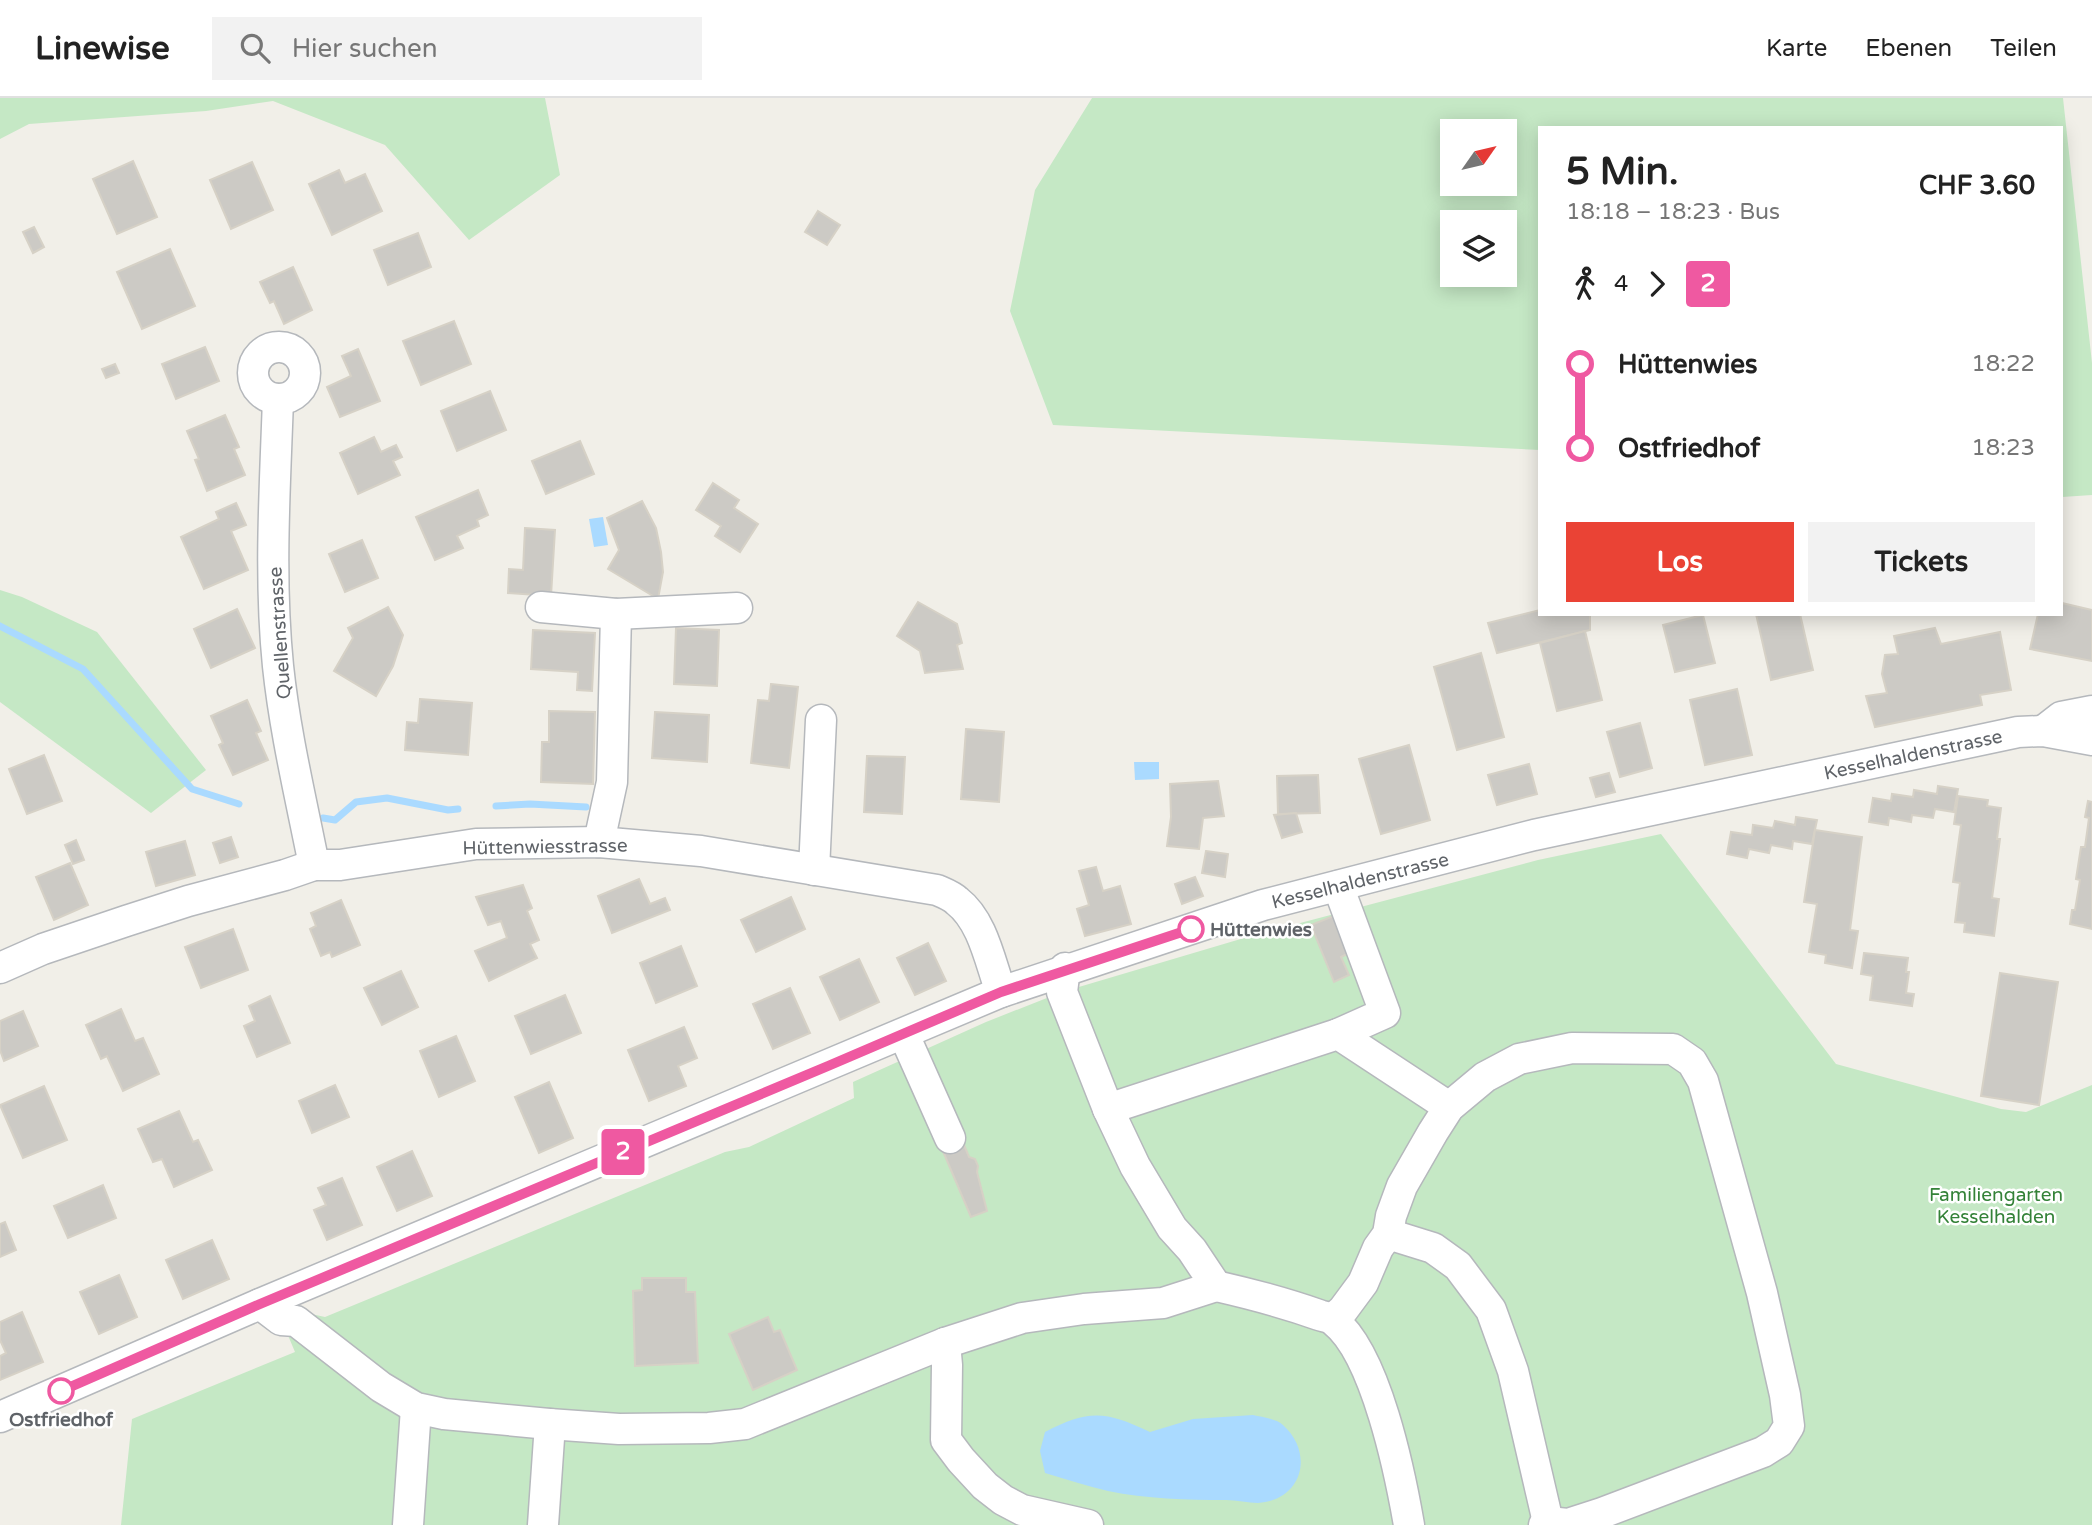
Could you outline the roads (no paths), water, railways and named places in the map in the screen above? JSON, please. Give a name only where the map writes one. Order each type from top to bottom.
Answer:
[{"type":"street","name":"Quellenstrasse","points":[[278,399],[273,550],[278,664],[289,745],[314,865]]},
{"type":"street","points":[[541,607],[616,614],[737,608]]},
{"type":"street","points":[[599,842],[612,782],[616,614]]},
{"type":"street","points":[[2043,731],[2061,718],[2092,711]]},
{"type":"street","points":[[814,870],[821,720]]},
{"type":"street","name":"Kesselhaldenstrasse","points":[[0,1417],[41,1409],[96,1386],[260,1304],[1001,992],[1066,968],[1263,905],[1534,835],[2018,732],[2043,731],[2092,740]]},
{"type":"street","name":"Hüttenwiesstrasse","points":[[0,968],[43,949],[125,921],[314,865],[340,865],[476,844],[599,842],[701,851],[937,890],[957,900],[971,915],[1001,992]]},
{"type":"street","points":[[1108,1109],[1338,1034],[1385,1013],[1338,886]]},
{"type":"street","points":[[1066,968],[1062,992],[1108,1109],[1138,1173],[1172,1228],[1192,1250],[1216,1286]]},
{"type":"street","points":[[1338,1034],[1449,1107]]},
{"type":"street","points":[[909,1046],[950,1138]]},
{"type":"street","points":[[1333,1319],[1363,1283],[1378,1248],[1388,1234],[1391,1216],[1402,1186],[1449,1107],[1485,1077],[1519,1059],[1572,1048],[1672,1049],[1692,1062],[1703,1081],[1762,1293],[1788,1426],[1779,1442],[1763,1452],[1602,1513],[1568,1524],[1546,1524],[1513,1371],[1491,1310],[1458,1266],[1433,1248],[1388,1234]]},
{"type":"street","points":[[260,1304],[281,1320],[296,1321],[381,1387],[416,1408],[444,1414],[622,1429],[709,1428],[745,1424],[945,1343],[1022,1318],[1084,1309],[1163,1303],[1216,1286],[1265,1297],[1333,1319],[1360,1353],[1372,1381],[1385,1421],[1409,1525]]},
{"type":"street","points":[[945,1343],[946,1440],[961,1460],[985,1486],[1022,1510],[1088,1525]]},
{"type":"street","points":[[408,1525],[416,1408]]},
{"type":"street","points":[[543,1525],[550,1424]]},
{"type":"water","points":[[603,517],[608,545],[594,547],[589,519]]},
{"type":"water","points":[[1134,762],[1159,762],[1159,779],[1135,780]]},
{"type":"water","points":[[1253,1415],[1283,1425],[1299,1449],[1301,1462],[1294,1485],[1285,1494],[1258,1503],[1152,1497],[1108,1491],[1045,1473],[1040,1451],[1045,1432],[1086,1416],[1121,1420],[1150,1432],[1193,1419]]},
{"type":"waterway","points":[[0,626],[83,669],[192,789],[239,804]]},
{"type":"waterway","points":[[323,818],[335,820],[356,802],[387,798],[448,810],[458,809]]},
{"type":"waterway","points":[[496,806],[530,804],[586,807]]},
{"type":"place","name":"Hüttenwies","points":[[1191,929]]},
{"type":"place","name":"Ostfriedhof","points":[[61,1391]]},
{"type":"park label","name":"Familiengarten Kesselhalden","points":[[1996,1205]]}]
